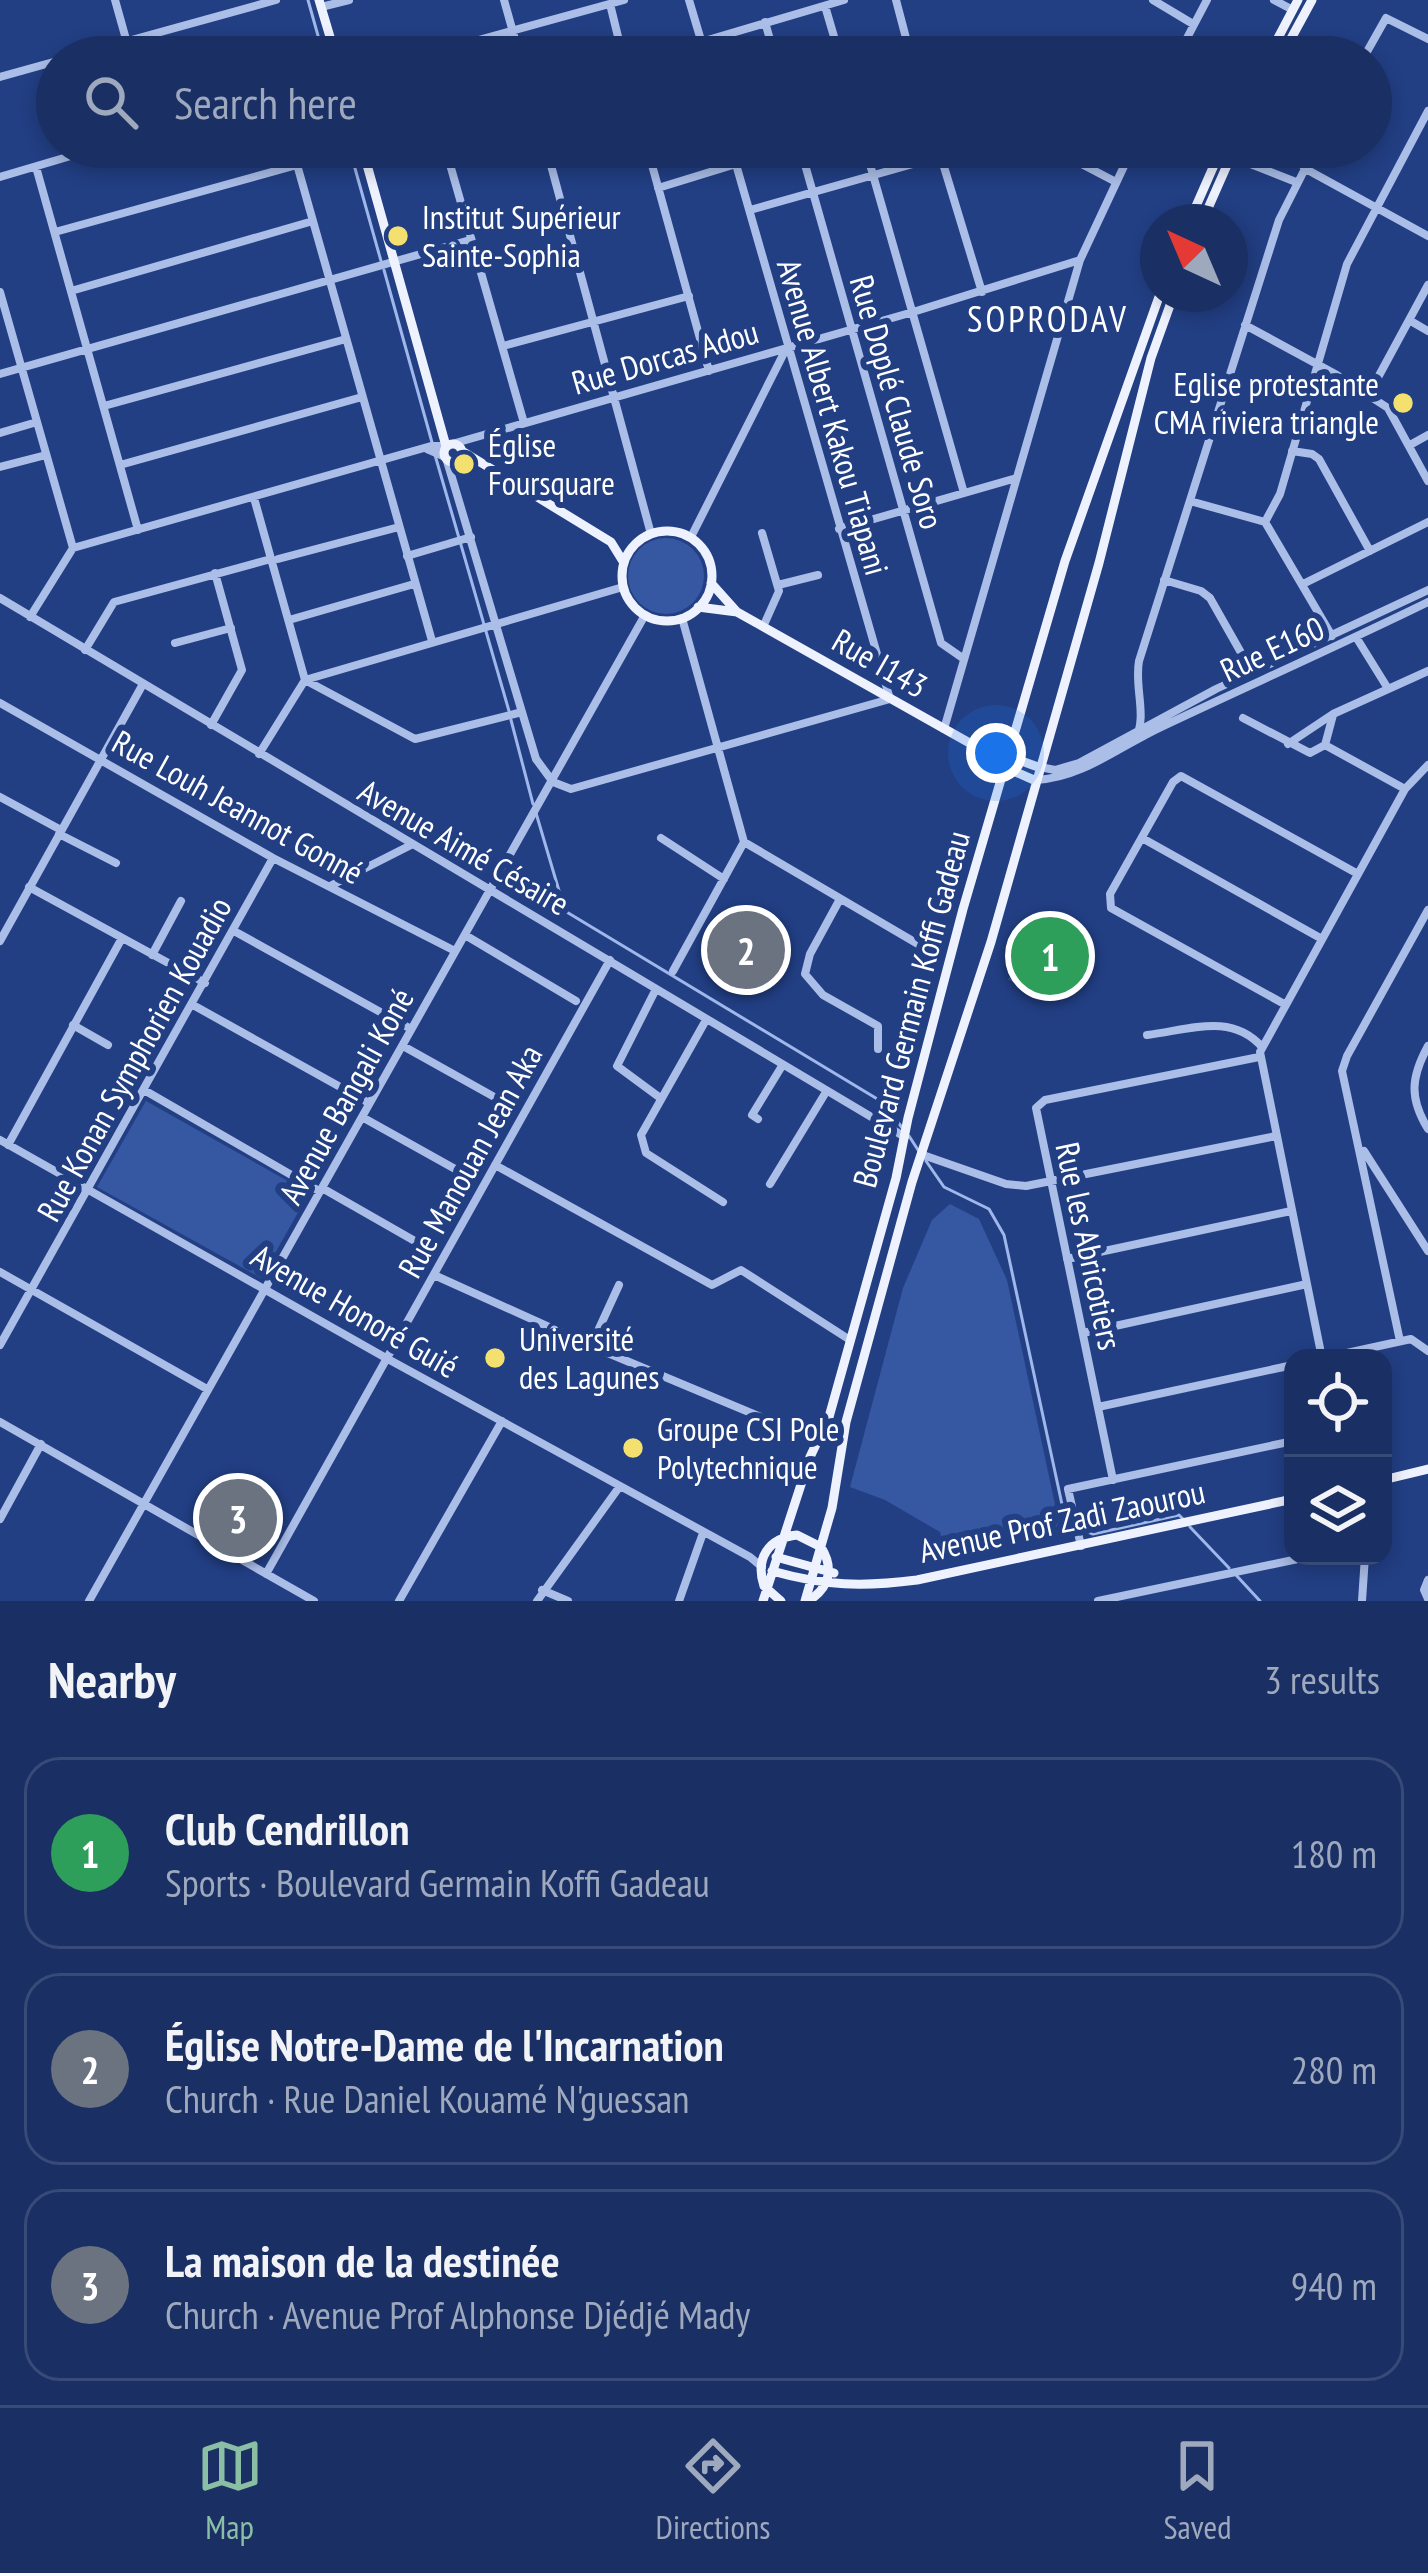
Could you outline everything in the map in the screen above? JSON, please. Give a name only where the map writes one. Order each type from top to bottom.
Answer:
[{"type":"main road","points":[[1292,36],[1312,0]]},
{"type":"main road","points":[[320,4],[330,36]]},
{"type":"main road","points":[[1279,36],[1295,5]]},
{"type":"main road","points":[[368,168],[445,451],[479,464],[610,542],[624,563]]},
{"type":"main road","points":[[1199,204],[1219,168]]},
{"type":"main road","points":[[1209,204],[1222,168]]},
{"type":"main road","name":"Boulevard Germain Koffi Gadeau","points":[[765,1595],[770,1555],[783,1537],[829,1417],[1004,760],[1099,455],[1153,312]]},
{"type":"main road","name":"Boulevard Germain Koffi Gadeau","points":[[806,1601],[832,1508],[846,1422],[912,1182],[1041,780],[1038,767],[1168,312]]},
{"type":"main road","points":[[678,532],[691,538],[708,557],[711,583],[698,607],[682,618],[645,615],[629,601],[623,586],[624,563],[638,542],[651,534],[678,532]]},
{"type":"main road","points":[[610,542],[638,542]]},
{"type":"main road","name":"Rue I143","points":[[711,583],[737,611],[763,627],[903,710],[1004,760]]},
{"type":"main road","name":"Rue I143","points":[[698,607],[737,611]]},
{"type":"main road","points":[[1004,760],[1038,767]]},
{"type":"main road","points":[[1004,760],[1041,780]]},
{"type":"main road","points":[[1392,1478],[1428,1469]]},
{"type":"main road","name":"Avenue Prof Zadi Zaourou","points":[[826,1585],[876,1586],[917,1580],[1284,1501]]},
{"type":"main road","points":[[783,1537],[802,1536],[821,1547],[829,1571],[826,1585],[806,1601]]},
{"type":"main road","points":[[770,1555],[829,1571],[841,1582]]},
{"type":"main road","points":[[766,1569],[826,1585]]},
{"type":"main road","points":[[765,1595],[781,1601]]},
{"type":"street","points":[[115,0],[125,36]]},
{"type":"street","points":[[144,36],[276,0]]},
{"type":"street","points":[[320,4],[349,0]]},
{"type":"street","points":[[504,0],[514,36]]},
{"type":"street","points":[[495,36],[624,0]]},
{"type":"street","points":[[689,0],[699,36]]},
{"type":"street","points":[[720,36],[844,0]]},
{"type":"street","points":[[896,0],[905,36]]},
{"type":"street","points":[[1153,0],[1192,25]]},
{"type":"street","points":[[1187,36],[1208,0]]},
{"type":"street","points":[[1274,0],[1295,5]]},
{"type":"street","points":[[610,4],[617,36]]},
{"type":"street","points":[[826,6],[834,36]]},
{"type":"street","points":[[1376,36],[1386,18],[1428,39]]},
{"type":"street","points":[[765,22],[769,36]]},
{"type":"street","points":[[0,77],[36,67]]},
{"type":"street","points":[[1265,522],[1280,494],[1347,264],[1428,111]]},
{"type":"street","points":[[0,177],[36,167]]},
{"type":"street","points":[[36,168],[138,530]]},
{"type":"street","points":[[55,232],[286,168]]},
{"type":"street","points":[[298,168],[432,641]]},
{"type":"street","points":[[451,168],[524,422]]},
{"type":"street","points":[[552,168],[651,534]]},
{"type":"street","points":[[653,168],[709,370]]},
{"type":"street","points":[[658,188],[723,168]]},
{"type":"street","name":"Avenue Albert Kakou Tiapani","points":[[737,168],[890,699]]},
{"type":"street","name":"Rue Doplé Claude Soro","points":[[806,168],[941,644],[964,659]]},
{"type":"street","points":[[871,168],[964,493]]},
{"type":"street","points":[[750,210],[893,168]]},
{"type":"street","points":[[944,168],[982,292]]},
{"type":"street","points":[[1089,168],[1116,182]]},
{"type":"street","points":[[944,731],[1080,260],[1123,168]]},
{"type":"street","points":[[1267,168],[1296,182]]},
{"type":"street","points":[[1135,740],[1142,726],[1136,679],[1164,580],[1279,220],[1304,168],[1428,236]]},
{"type":"street","points":[[71,291],[313,221]]},
{"type":"street","points":[[0,374],[470,240]]},
{"type":"street","name":"Rue Dorcas Adou","points":[[445,451],[470,436],[913,312],[1080,260]]},
{"type":"street","points":[[1369,394],[1428,286]]},
{"type":"street","points":[[0,292],[73,548]]},
{"type":"street","points":[[503,346],[689,296]]},
{"type":"street","points":[[1409,320],[1428,331]]},
{"type":"street","points":[[1245,325],[1369,394],[1394,414],[1428,481]]},
{"type":"street","points":[[104,406],[346,339]]},
{"type":"street","points":[[691,538],[787,346]]},
{"type":"street","points":[[120,465],[362,397]]},
{"type":"street","points":[[0,433],[37,422]]},
{"type":"street","points":[[1410,445],[1428,435]]},
{"type":"street","points":[[30,617],[73,548],[380,462],[445,451],[536,759],[553,782],[571,789],[890,699]]},
{"type":"street","points":[[1292,451],[1319,459],[1370,551]]},
{"type":"street","points":[[0,467],[46,454]]},
{"type":"street","points":[[839,529],[1015,479]]},
{"type":"street","points":[[254,498],[305,680],[415,740],[522,712]]},
{"type":"street","points":[[1190,501],[1265,522],[1332,636]]},
{"type":"street","points":[[1303,584],[1428,522]]},
{"type":"street","points":[[85,650],[114,602],[399,527]]},
{"type":"street","points":[[762,533],[778,585],[763,627]]},
{"type":"street","points":[[407,556],[471,537]]},
{"type":"street","points":[[211,725],[242,670],[214,574]]},
{"type":"street","points":[[778,585],[818,575]]},
{"type":"street","points":[[1164,580],[1210,598],[1252,672]]},
{"type":"street","points":[[288,620],[414,584]]},
{"type":"street","points":[[259,754],[305,680],[623,586]]},
{"type":"street","name":"Rue E160","points":[[1038,767],[1055,770],[1078,763],[1142,726],[1428,590]]},
{"type":"street","name":"Avenue Aimé Césaire","points":[[0,598],[905,1137]]},
{"type":"street","name":"Rue E160","points":[[1041,780],[1083,769],[1428,602]]},
{"type":"street","name":"Avenue Bangali Koné","points":[[89,1601],[645,615]]},
{"type":"street","points":[[682,618],[744,842],[923,947]]},
{"type":"street","points":[[175,643],[231,628]]},
{"type":"street","points":[[1356,637],[1387,687]]},
{"type":"street","points":[[1288,743],[1333,714],[1428,671]]},
{"type":"street","points":[[0,941],[4,925],[143,684]]},
{"type":"street","name":"Rue Louh Jeannot Gonné","points":[[0,703],[273,858],[455,951]]},
{"type":"street","points":[[1243,718],[1310,753],[1325,745],[1333,714]]},
{"type":"street","points":[[1325,745],[1405,789]]},
{"type":"street","points":[[1261,1052],[1405,789],[1428,765]]},
{"type":"street","points":[[1286,1005],[1111,908],[1110,894],[1173,782],[1181,776],[1358,874]]},
{"type":"street","points":[[0,797],[116,863]]},
{"type":"street","points":[[661,838],[724,879]]},
{"type":"street","points":[[1142,838],[1322,939]]},
{"type":"street","points":[[674,971],[744,842]]},
{"type":"street","points":[[331,886],[412,845]]},
{"type":"street","name":"Rue Konan Symphorien Kouadio","points":[[0,1345],[273,858]]},
{"type":"street","points":[[29,886],[205,983]]},
{"type":"street","points":[[840,899],[810,954],[805,974],[823,995],[878,1026],[878,1049]]},
{"type":"street","points":[[152,955],[181,902]]},
{"type":"street","points":[[1400,1341],[1343,1064],[1428,910]]},
{"type":"street","points":[[234,931],[412,1030]]},
{"type":"street","points":[[465,935],[576,1001]]},
{"type":"street","points":[[4,1142],[122,938]]},
{"type":"street","name":"Rue Manouan Jean Aka","points":[[266,1574],[610,960]]},
{"type":"street","points":[[656,989],[617,1066],[659,1097]]},
{"type":"street","points":[[193,1005],[369,1103]]},
{"type":"street","points":[[706,1020],[642,1127],[642,1148],[723,1202]]},
{"type":"street","points":[[74,1025],[108,1045]]},
{"type":"street","points":[[1147,1035],[1224,1025],[1242,1028],[1261,1052],[1321,1349]]},
{"type":"street","points":[[403,1046],[514,1108]]},
{"type":"street","points":[[1428,1046],[1412,1085],[1417,1111],[1428,1129]]},
{"type":"street","name":"Rue les Abricotiers","points":[[1113,1480],[1036,1111],[1040,1102],[1261,1052]]},
{"type":"street","points":[[758,1119],[752,1115],[782,1066]]},
{"type":"street","points":[[144,1090],[420,1244]]},
{"type":"street","points":[[770,1184],[826,1092]]},
{"type":"street","points":[[362,1117],[473,1178]]},
{"type":"street","points":[[923,1155],[1006,1184],[1026,1186],[1276,1136]]},
{"type":"street","name":"Avenue Honoré Guié","points":[[4,1142],[766,1569]]},
{"type":"street","points":[[1359,1143],[1428,1251]]},
{"type":"street","points":[[495,1165],[712,1285],[740,1270],[850,1340]]},
{"type":"street","points":[[1067,1259],[1292,1211]]},
{"type":"street","points":[[0,1272],[207,1389]]},
{"type":"street","points":[[434,1275],[818,1441]]},
{"type":"street","points":[[1083,1333],[1307,1284]]},
{"type":"street","points":[[590,1346],[619,1285]]},
{"type":"street","points":[[1364,1349],[1417,1341],[1428,1352]]},
{"type":"street","points":[[1098,1407],[1284,1366]]},
{"type":"street","points":[[399,1601],[502,1421]]},
{"type":"street","points":[[0,1422],[314,1601]]},
{"type":"street","points":[[1081,1546],[1068,1490],[1284,1443]]},
{"type":"street","points":[[0,1519],[41,1444]]},
{"type":"street","points":[[537,1601],[621,1485]]},
{"type":"street","points":[[679,1601],[703,1533]]},
{"type":"street","points":[[750,1557],[770,1555]]},
{"type":"street","points":[[1098,1601],[1284,1562]]},
{"type":"street","points":[[1362,1601],[1364,1565]]},
{"type":"street","points":[[1428,1580],[1424,1590],[1428,1599]]},
{"type":"street","points":[[542,1589],[568,1601]]},
{"type":"shaded area","points":[[666,538],[693,549],[704,576],[693,603],[666,614],[639,603],[628,576],[639,549]]},
{"type":"shaded area","points":[[1039,911],[1085,937],[1076,952],[1088,960],[1053,994],[1008,980]]},
{"type":"shaded area","points":[[146,1101],[309,1193],[261,1278],[97,1187]]},
{"type":"shaded area","points":[[950,1204],[979,1219],[1007,1280],[1059,1523],[1051,1535],[946,1559],[940,1532],[885,1500],[850,1487],[903,1288],[932,1220]]},
{"type":"waterway","points":[[308,0],[318,36]]},
{"type":"waterway","points":[[355,168],[381,261]]},
{"type":"waterway","points":[[384,270],[433,446]]},
{"type":"waterway","points":[[435,455],[509,711]]},
{"type":"waterway","points":[[511,720],[533,804]]},
{"type":"waterway","points":[[536,813],[565,911],[884,1103],[903,1129]]},
{"type":"waterway","points":[[909,1136],[920,1153]]},
{"type":"waterway","points":[[926,1161],[944,1187],[989,1209],[1004,1235],[1066,1523],[1093,1534],[1179,1515],[1184,1520]]},
{"type":"waterway","points":[[1190,1527],[1229,1568]]},
{"type":"waterway","points":[[1236,1575],[1260,1601]]},
{"type":"place","name":"Institut Supérieur Sainte-Sophia","points":[[398,236]]},
{"type":"place","name":"Eglise protestante CMA riviera triangle","points":[[1403,403]]},
{"type":"place","name":"Église Foursquare","points":[[464,464]]},
{"type":"place","name":"Église Notre-Dame de l'Incarnation","points":[[746,950]]},
{"type":"place","name":"Club Cendrillon","points":[[1050,956]]},
{"type":"place","name":"Université des Lagunes","points":[[495,1358]]},
{"type":"place","name":"Groupe CSI Pole Polytechnique","points":[[633,1448]]},
{"type":"place","name":"La maison de la destinée","points":[[238,1518]]},
{"type":"district","name":"SOPRODAV","points":[[1048,319]]}]
